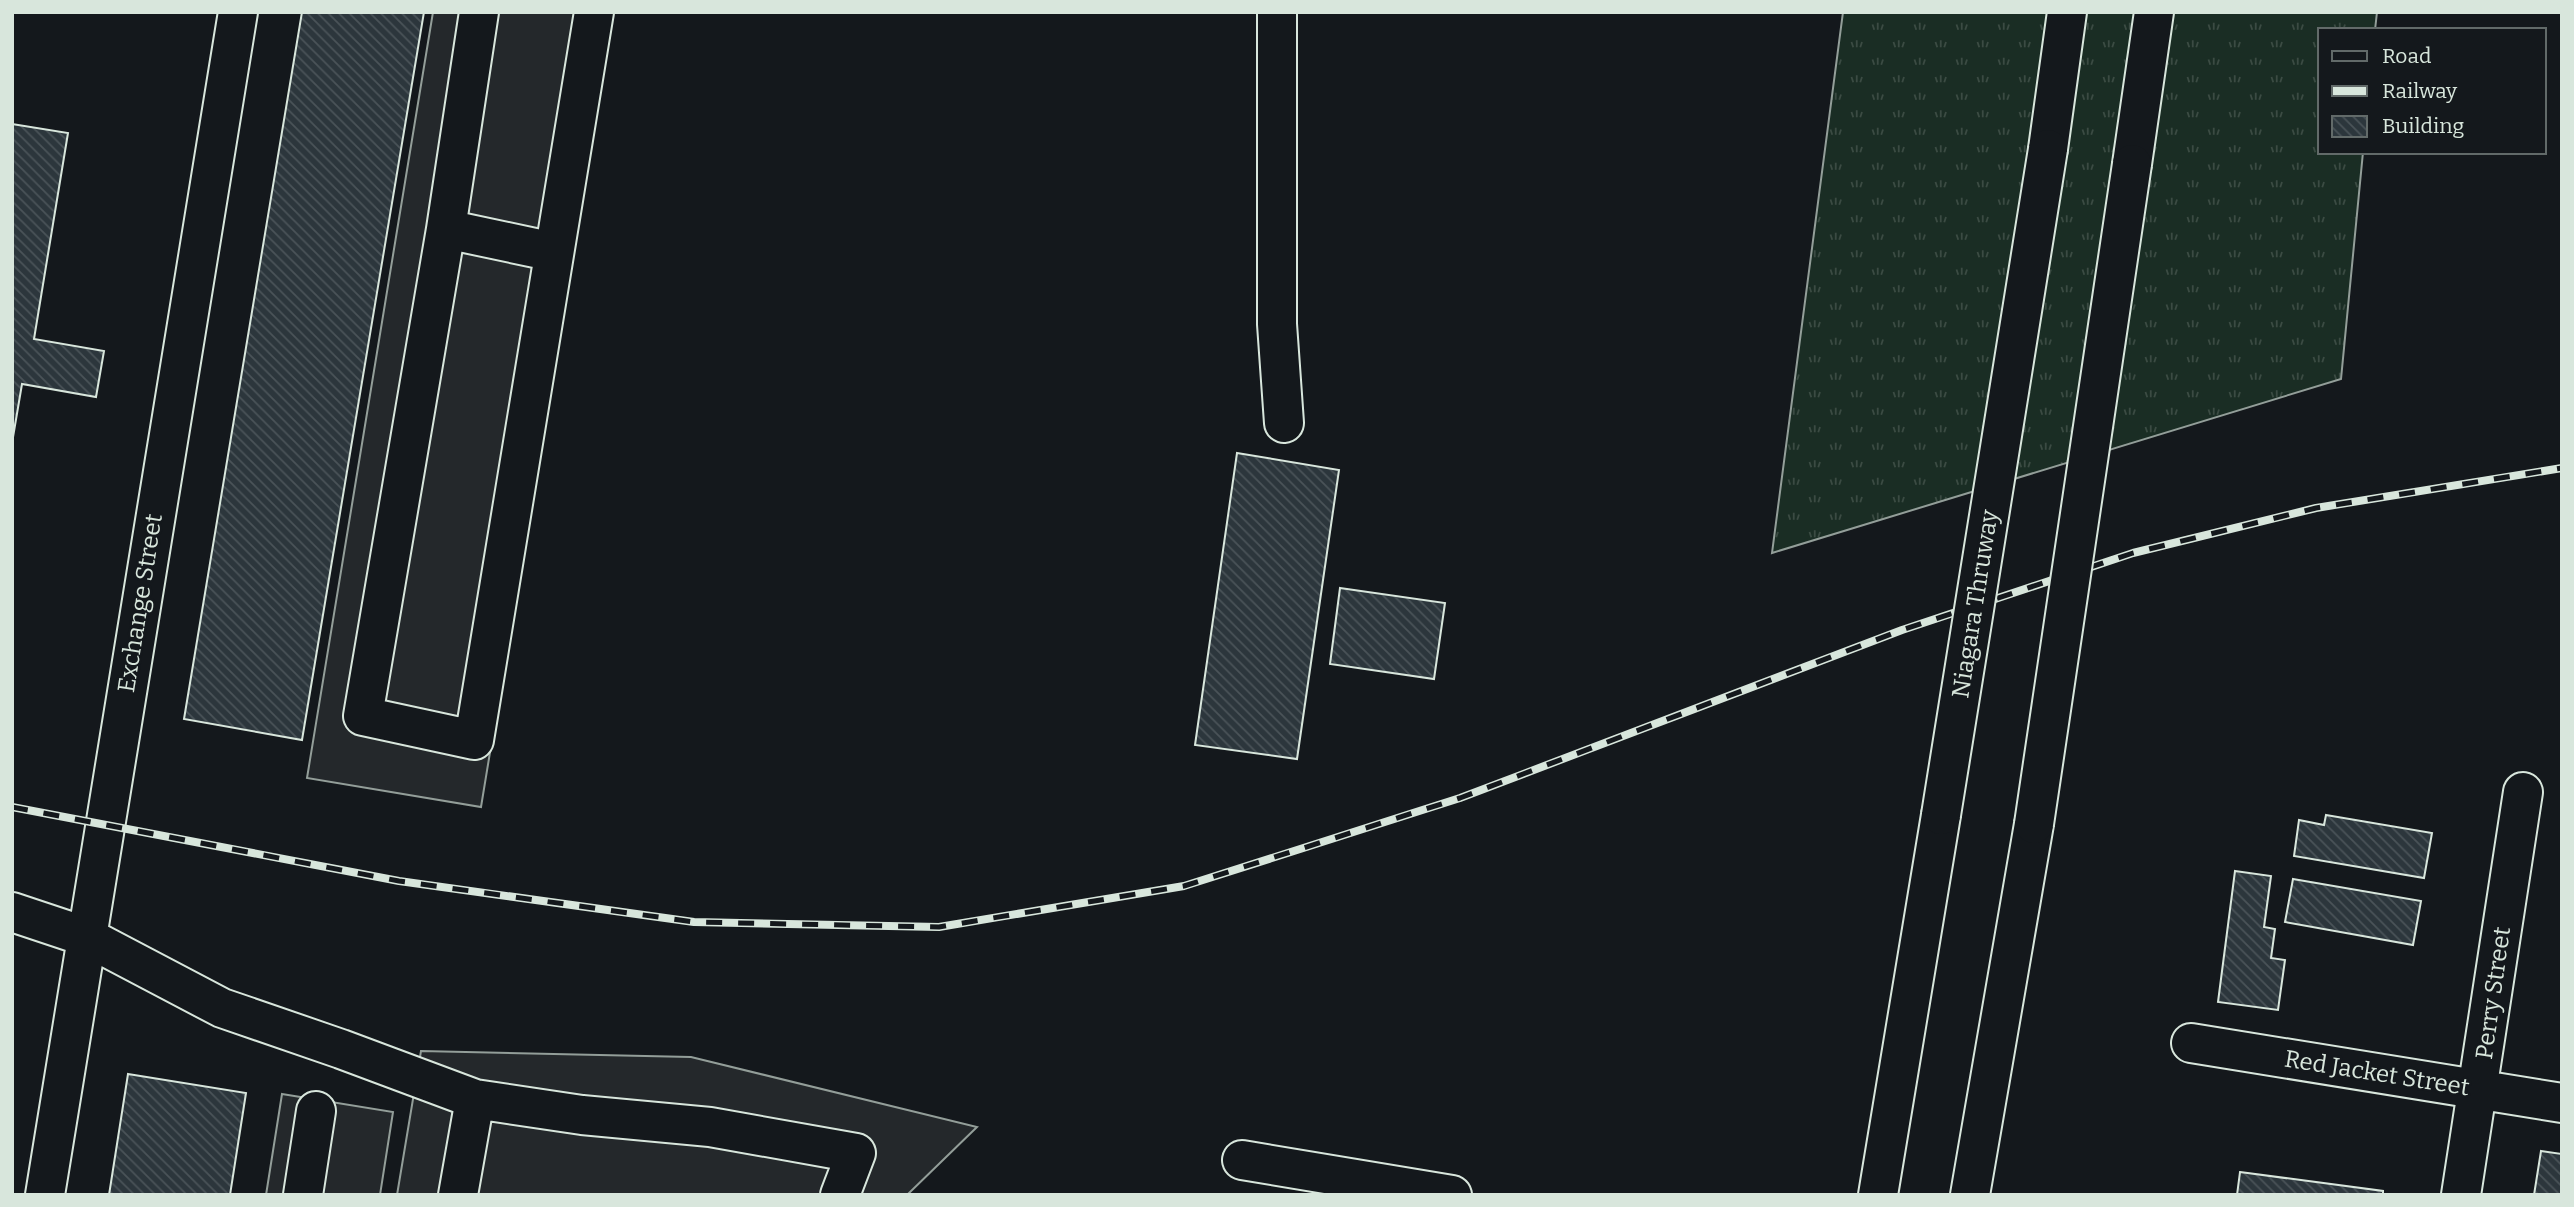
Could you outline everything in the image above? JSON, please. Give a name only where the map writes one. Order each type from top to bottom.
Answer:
[{"type":"main road","name":"Exchange Street","points":[[45,1195],[238,12]]},
{"type":"main road","points":[[479,12],[446,229],[363,716],[474,740],[594,12]]},
{"type":"main road","points":[[1277,12],[1277,324],[1284,423]]},
{"type":"main road","name":"Niagara Thruway","points":[[1878,1195],[2048,149],[2067,12]]},
{"type":"main road","points":[[1970,1195],[2034,824],[2154,12]]},
{"type":"main road","points":[[446,229],[554,252]]},
{"type":"main road","name":"Perry Street","points":[[2461,1195],[2523,792]]},
{"type":"main road","points":[[12,912],[88,937],[222,1008],[475,1099],[582,1115],[710,1127],[856,1153],[840,1195]]},
{"type":"main road","name":"Red Jacket Street","points":[[2192,1043],[2562,1103]]},
{"type":"main road","points":[[458,1195],[475,1099]]},
{"type":"main road","points":[[303,1195],[316,1111]]},
{"type":"main road","points":[[1242,1160],[1452,1195]]},
{"type":"green space","points":[[1843,12],[2377,12],[2375,28],[2318,28],[2318,154],[2363,154],[2341,379],[1772,553]]},
{"type":"shaded area","points":[[433,12],[612,12],[481,807],[307,778]]},
{"type":"shaded area","points":[[421,1051],[691,1057],[977,1127],[907,1195],[397,1195]]},
{"type":"shaded area","points":[[282,1094],[393,1112],[380,1195],[266,1195]]},
{"type":"building","points":[[302,12],[424,12],[302,740],[184,719]]},
{"type":"building","points":[[12,124],[68,133],[34,339],[104,351],[96,397],[22,384],[12,443]]},
{"type":"building","points":[[1237,453],[1339,470],[1297,759],[1195,745]]},
{"type":"building","points":[[1340,588],[1445,603],[1434,679],[1330,664]]},
{"type":"building","points":[[2326,815],[2432,833],[2424,878],[2294,856],[2299,820],[2324,825]]},
{"type":"building","points":[[2235,871],[2271,876],[2264,927],[2275,929],[2271,958],[2285,960],[2278,1010],[2218,1002]]},
{"type":"building","points":[[2293,879],[2421,901],[2413,945],[2285,922]]},
{"type":"building","points":[[128,1074],[246,1093],[230,1195],[109,1195]]},
{"type":"building","points":[[2541,1151],[2562,1154],[2562,1195],[2534,1195]]},
{"type":"building","points":[[2240,1172],[2383,1191],[2383,1195],[2237,1195]]},
{"type":"railway","points":[[12,807],[399,881],[694,922],[939,927],[1184,886],[1460,798],[1902,630],[2133,553],[2316,508],[2562,468]]}]
